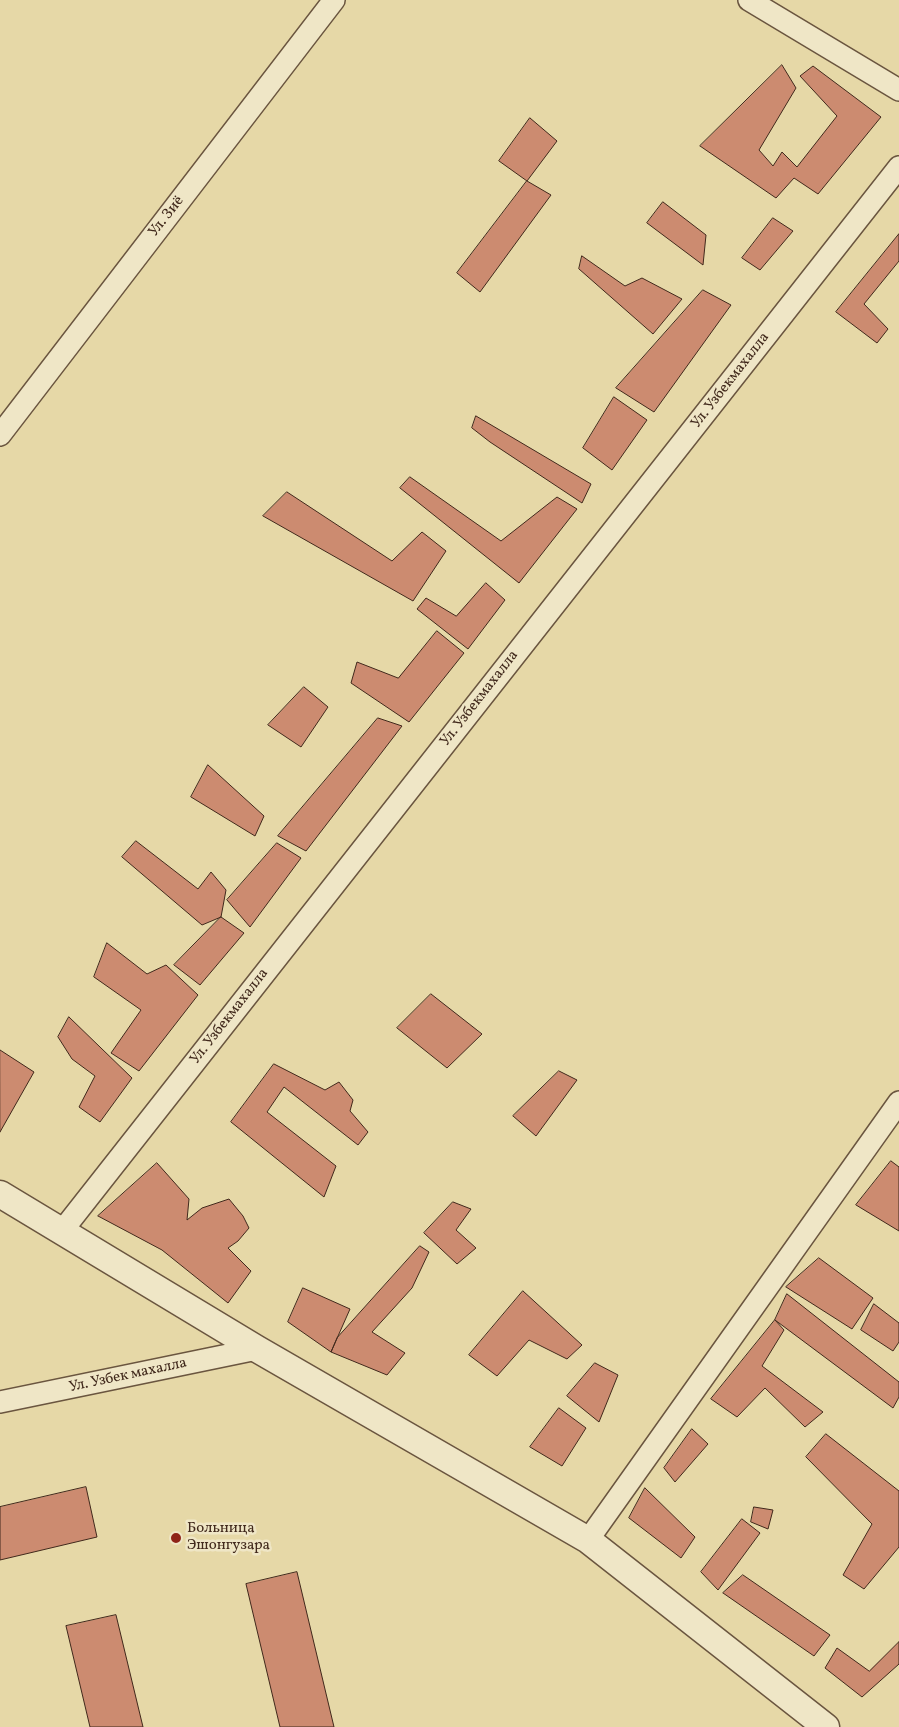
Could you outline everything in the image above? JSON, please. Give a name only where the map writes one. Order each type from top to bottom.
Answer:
[{"type":"street","name":"Ул. Зиё","points":[[0,435],[334,0]]},
{"type":"street","points":[[749,0],[899,90]]},
{"type":"street","name":"Ул. Узбекмахалла","points":[[62,1231],[899,167]]},
{"type":"street","points":[[588,1540],[899,1102]]},
{"type":"street","points":[[0,1194],[257,1349],[588,1540],[826,1727]]},
{"type":"street","name":"Ул. Узбек махалла","points":[[0,1402],[257,1349]]},
{"type":"building","points":[[782,65],[796,88],[759,150],[773,166],[782,152],[797,167],[837,116],[800,76],[813,66],[881,117],[818,194],[794,178],[776,198],[700,146]]},
{"type":"building","points":[[530,118],[557,141],[527,181],[499,161]]},
{"type":"building","points":[[527,181],[551,195],[480,292],[457,273]]},
{"type":"building","points":[[663,202],[706,235],[703,265],[647,223]]},
{"type":"building","points":[[773,218],[793,231],[760,270],[742,258]]},
{"type":"building","points":[[899,234],[899,261],[864,304],[888,329],[877,343],[836,312]]},
{"type":"building","points":[[582,256],[625,286],[642,278],[682,299],[653,334],[579,269]]},
{"type":"building","points":[[703,290],[731,305],[654,412],[616,388]]},
{"type":"building","points":[[614,397],[647,420],[612,470],[583,448]]},
{"type":"building","points":[[476,416],[591,484],[582,503],[472,428]]},
{"type":"building","points":[[410,477],[501,541],[557,497],[577,509],[519,583],[400,488]]},
{"type":"building","points":[[287,492],[392,561],[422,532],[446,551],[413,601],[263,516]]},
{"type":"building","points":[[486,583],[505,600],[468,649],[417,609],[426,598],[456,616]]},
{"type":"building","points":[[437,631],[464,653],[409,722],[351,683],[357,662],[398,678]]},
{"type":"building","points":[[304,687],[328,707],[301,747],[268,725]]},
{"type":"building","points":[[378,718],[402,726],[306,851],[278,836]]},
{"type":"building","points":[[208,765],[264,816],[255,836],[191,797]]},
{"type":"building","points":[[136,841],[198,889],[211,872],[226,890],[221,917],[202,925],[122,857]]},
{"type":"building","points":[[277,843],[301,858],[250,927],[227,900]]},
{"type":"building","points":[[221,917],[244,933],[200,985],[174,965]]},
{"type":"building","points":[[107,943],[147,974],[166,965],[198,995],[139,1071],[111,1053],[141,1010],[94,977]]},
{"type":"building","points":[[431,994],[482,1034],[447,1068],[397,1028]]},
{"type":"building","points":[[69,1017],[132,1078],[100,1122],[79,1107],[95,1076],[72,1059],[58,1037]]},
{"type":"building","points":[[0,1050],[34,1072],[0,1132]]},
{"type":"building","points":[[274,1064],[325,1090],[339,1082],[353,1100],[350,1111],[368,1132],[358,1145],[284,1087],[267,1112],[336,1166],[324,1197],[231,1122]]},
{"type":"building","points":[[559,1071],[577,1080],[536,1136],[513,1116]]},
{"type":"building","points":[[891,1161],[899,1167],[899,1231],[856,1205]]},
{"type":"building","points":[[157,1163],[189,1199],[187,1220],[202,1208],[229,1199],[243,1216],[249,1228],[238,1241],[228,1248],[251,1271],[228,1303],[162,1250],[98,1216]]},
{"type":"building","points":[[453,1202],[471,1209],[456,1230],[476,1248],[457,1264],[424,1233]]},
{"type":"building","points":[[420,1246],[429,1252],[412,1288],[372,1332],[405,1353],[387,1375],[331,1352],[337,1338]]},
{"type":"building","points":[[819,1258],[873,1298],[852,1329],[786,1287]]},
{"type":"building","points":[[303,1288],[350,1309],[331,1352],[288,1322]]},
{"type":"building","points":[[523,1291],[582,1345],[567,1359],[529,1340],[497,1376],[469,1355]]},
{"type":"building","points":[[787,1294],[899,1382],[899,1397],[893,1408],[775,1320]]},
{"type":"building","points":[[874,1304],[899,1323],[899,1342],[893,1351],[861,1330]]},
{"type":"building","points":[[775,1320],[784,1330],[762,1366],[823,1412],[805,1427],[765,1388],[737,1417],[711,1399]]},
{"type":"building","points":[[595,1363],[618,1375],[599,1422],[567,1396]]},
{"type":"building","points":[[559,1408],[586,1428],[562,1466],[530,1447]]},
{"type":"building","points":[[692,1429],[708,1444],[675,1482],[664,1468]]},
{"type":"building","points":[[826,1434],[899,1491],[899,1547],[864,1589],[843,1575],[872,1524],[806,1457]]},
{"type":"building","points":[[86,1487],[97,1537],[0,1560],[0,1507]]},
{"type":"building","points":[[645,1488],[695,1537],[681,1558],[629,1518]]},
{"type":"building","points":[[754,1507],[773,1510],[768,1529],[751,1522]]},
{"type":"building","points":[[742,1519],[760,1533],[718,1590],[701,1572]]},
{"type":"building","points":[[297,1572],[334,1727],[280,1727],[246,1584]]},
{"type":"building","points":[[743,1575],[830,1635],[814,1656],[723,1593]]},
{"type":"building","points":[[116,1615],[143,1727],[90,1727],[66,1626]]},
{"type":"building","points":[[899,1642],[899,1664],[862,1697],[825,1668],[837,1648],[869,1671]]},
{"type":"place","name":"Больница Эшонгузара","points":[[176,1538]]}]
